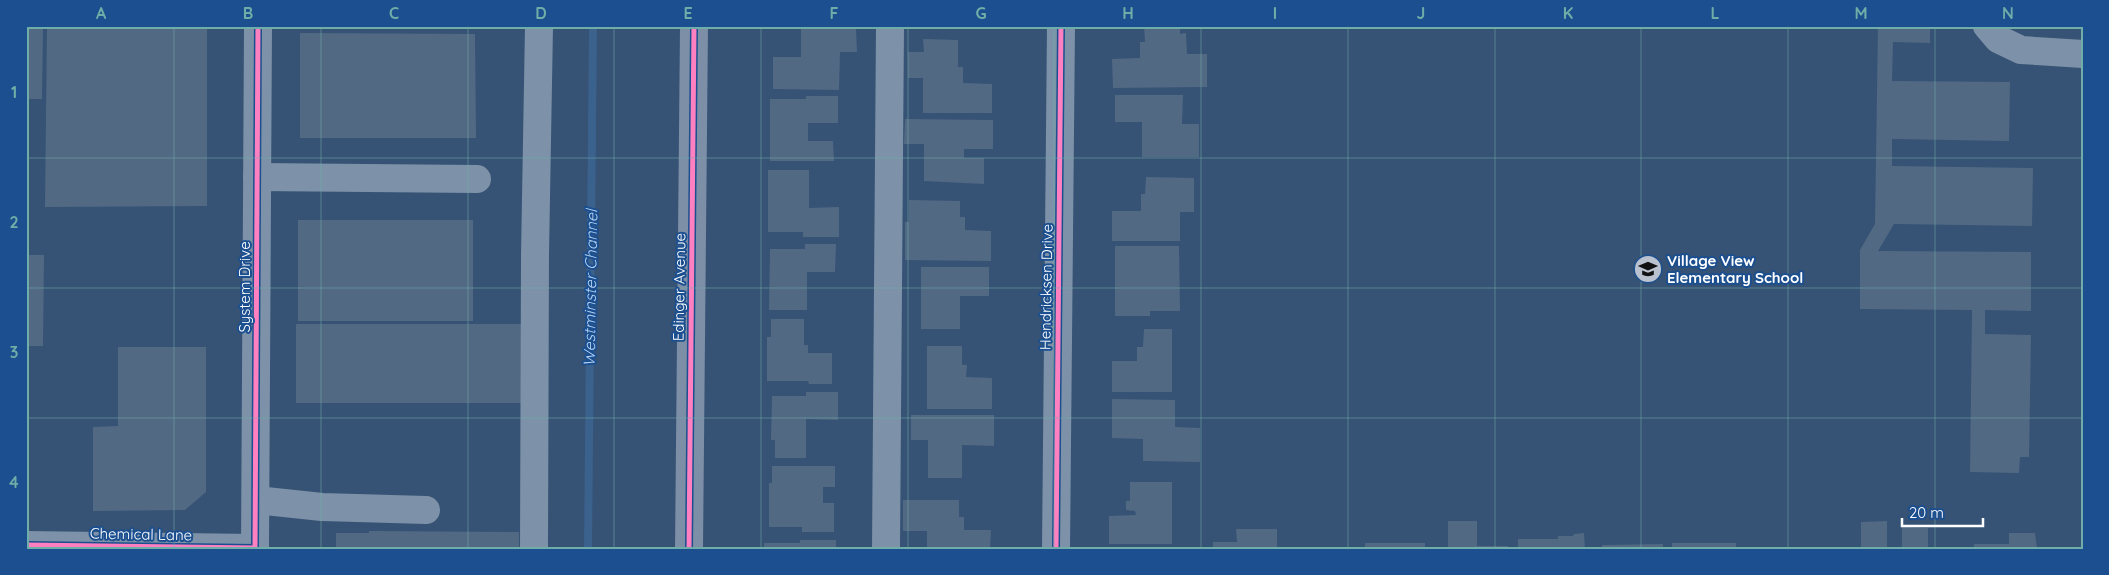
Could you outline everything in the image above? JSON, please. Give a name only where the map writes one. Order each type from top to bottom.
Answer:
[{"type":"main road","name":"Edinger Avenue","points":[[689,549],[694,26]]},
{"type":"street","name":"System Drive","points":[[255,548],[258,26]]},
{"type":"street","points":[[534,549],[535,255],[539,26]]},
{"type":"street","points":[[886,549],[890,26]]},
{"type":"street","name":"Hendricksen Drive","points":[[1056,549],[1061,26]]},
{"type":"street","points":[[1987,26],[1998,39],[2021,50],[2030,38],[2083,54]]},
{"type":"street","points":[[257,177],[477,179]]},
{"type":"street","points":[[256,500],[322,507],[426,510]]},
{"type":"street","name":"Chemical Lane","points":[[26,545],[255,548]]},
{"type":"building","points":[[26,26],[43,26],[42,99],[26,99]]},
{"type":"building","points":[[47,26],[207,26],[207,206],[45,207]]},
{"type":"building","points":[[1144,26],[1180,26],[1180,34],[1186,33],[1187,54],[1207,54],[1207,87],[1113,88],[1112,59],[1140,58],[1140,42],[1145,42]]},
{"type":"building","points":[[1878,26],[1930,26],[1930,43],[1893,42],[1892,81],[2010,82],[2009,141],[1892,139],[1892,166],[2033,168],[2032,226],[1894,224],[1878,251],[2031,252],[2031,311],[1985,310],[1985,334],[2031,335],[2029,457],[2020,457],[2019,473],[1970,472],[1972,310],[1860,309],[1860,250],[1875,224]]},
{"type":"building","points":[[801,28],[856,28],[857,52],[840,52],[839,90],[773,89],[773,57],[801,57]]},
{"type":"building","points":[[300,33],[475,34],[476,138],[300,138]]},
{"type":"building","points":[[923,39],[958,40],[958,67],[963,67],[963,83],[992,84],[992,113],[923,113],[923,78],[908,78],[908,52],[924,52]]},
{"type":"building","points":[[1115,95],[1183,95],[1182,124],[1199,124],[1199,157],[1142,157],[1142,122],[1115,122]]},
{"type":"building","points":[[806,96],[838,96],[838,123],[808,123],[808,141],[833,141],[834,161],[770,161],[770,99],[806,99]]},
{"type":"building","points":[[905,119],[993,120],[993,149],[964,149],[964,158],[984,158],[984,184],[924,181],[924,144],[904,144]]},
{"type":"building","points":[[768,170],[809,170],[809,208],[839,207],[839,237],[803,237],[803,232],[768,232]]},
{"type":"building","points":[[1146,177],[1194,178],[1194,212],[1180,212],[1180,241],[1112,241],[1112,211],[1141,211],[1141,194],[1145,194]]},
{"type":"building","points":[[909,200],[960,201],[960,217],[965,217],[965,230],[991,231],[991,261],[905,260],[905,222],[909,222]]},
{"type":"building","points":[[298,220],[473,220],[473,321],[298,321]]},
{"type":"building","points":[[805,244],[836,244],[835,272],[807,272],[807,310],[769,310],[770,249],[805,249]]},
{"type":"building","points":[[1115,246],[1179,246],[1180,311],[1150,311],[1150,316],[1115,316]]},
{"type":"building","points":[[26,255],[44,255],[43,346],[26,346]]},
{"type":"building","points":[[921,267],[989,267],[989,296],[960,296],[960,329],[921,329]]},
{"type":"building","points":[[771,319],[804,319],[804,345],[808,345],[808,353],[832,353],[832,384],[809,384],[808,381],[767,381],[767,337],[771,337]]},
{"type":"building","points":[[296,324],[523,324],[522,403],[296,403]]},
{"type":"building","points":[[1144,329],[1172,329],[1172,392],[1112,392],[1112,361],[1137,361],[1137,347],[1143,347]]},
{"type":"building","points":[[927,346],[962,346],[962,365],[967,365],[966,377],[992,378],[992,409],[927,409]]},
{"type":"building","points":[[118,347],[206,347],[206,492],[185,510],[93,511],[93,427],[118,426]]},
{"type":"building","points":[[806,392],[838,392],[838,420],[806,419],[806,458],[775,458],[775,440],[771,440],[772,396],[806,396]]},
{"type":"building","points":[[1112,399],[1175,400],[1175,427],[1200,428],[1200,462],[1143,461],[1143,439],[1112,438]]},
{"type":"building","points":[[911,415],[994,415],[994,446],[962,445],[962,478],[928,478],[928,440],[911,440]]},
{"type":"building","points":[[772,466],[835,466],[835,487],[823,487],[823,503],[834,503],[834,532],[802,532],[802,527],[769,527],[769,483],[772,483]]},
{"type":"building","points":[[1130,482],[1172,482],[1172,544],[1109,544],[1109,516],[1136,515],[1135,511],[1126,510],[1126,501],[1130,501]]},
{"type":"building","points":[[903,500],[959,500],[959,517],[964,517],[964,530],[991,530],[990,549],[927,549],[927,531],[903,531]]},
{"type":"building","points":[[1448,521],[1477,521],[1477,546],[1508,546],[1508,549],[1448,549]]},
{"type":"building","points":[[1887,521],[1887,549],[1861,549],[1861,522]]},
{"type":"building","points":[[1902,527],[1928,528],[1928,549],[1902,549]]},
{"type":"building","points":[[1236,529],[1277,529],[1277,549],[1213,549],[1213,542],[1237,542]]},
{"type":"building","points":[[369,531],[519,532],[519,549],[336,549],[336,533],[369,533]]},
{"type":"building","points":[[1584,533],[1585,549],[1518,549],[1518,539],[1558,539],[1558,536],[1573,536],[1574,534]]},
{"type":"building","points":[[2009,533],[2035,533],[2037,549],[1974,549],[1974,544],[2009,544]]},
{"type":"building","points":[[800,540],[836,540],[836,549],[764,549],[764,543],[800,543]]},
{"type":"building","points":[[1365,543],[1425,543],[1425,549],[1365,549]]},
{"type":"building","points":[[1672,543],[1736,543],[1736,549],[1672,549]]},
{"type":"building","points":[[1663,544],[1663,549],[1602,549],[1602,545]]},
{"type":"building","points":[[1295,547],[1358,547],[1358,549],[1295,549]]},
{"type":"waterway","name":"Westminster Channel","points":[[588,549],[593,26]]},
{"type":"cycle path","points":[[26,545],[255,548],[258,26]]},
{"type":"cycle path","points":[[689,549],[694,26]]},
{"type":"cycle path","points":[[1056,549],[1061,26]]},
{"type":"place","name":"Village View Elementary School","points":[[1648,269]]}]
